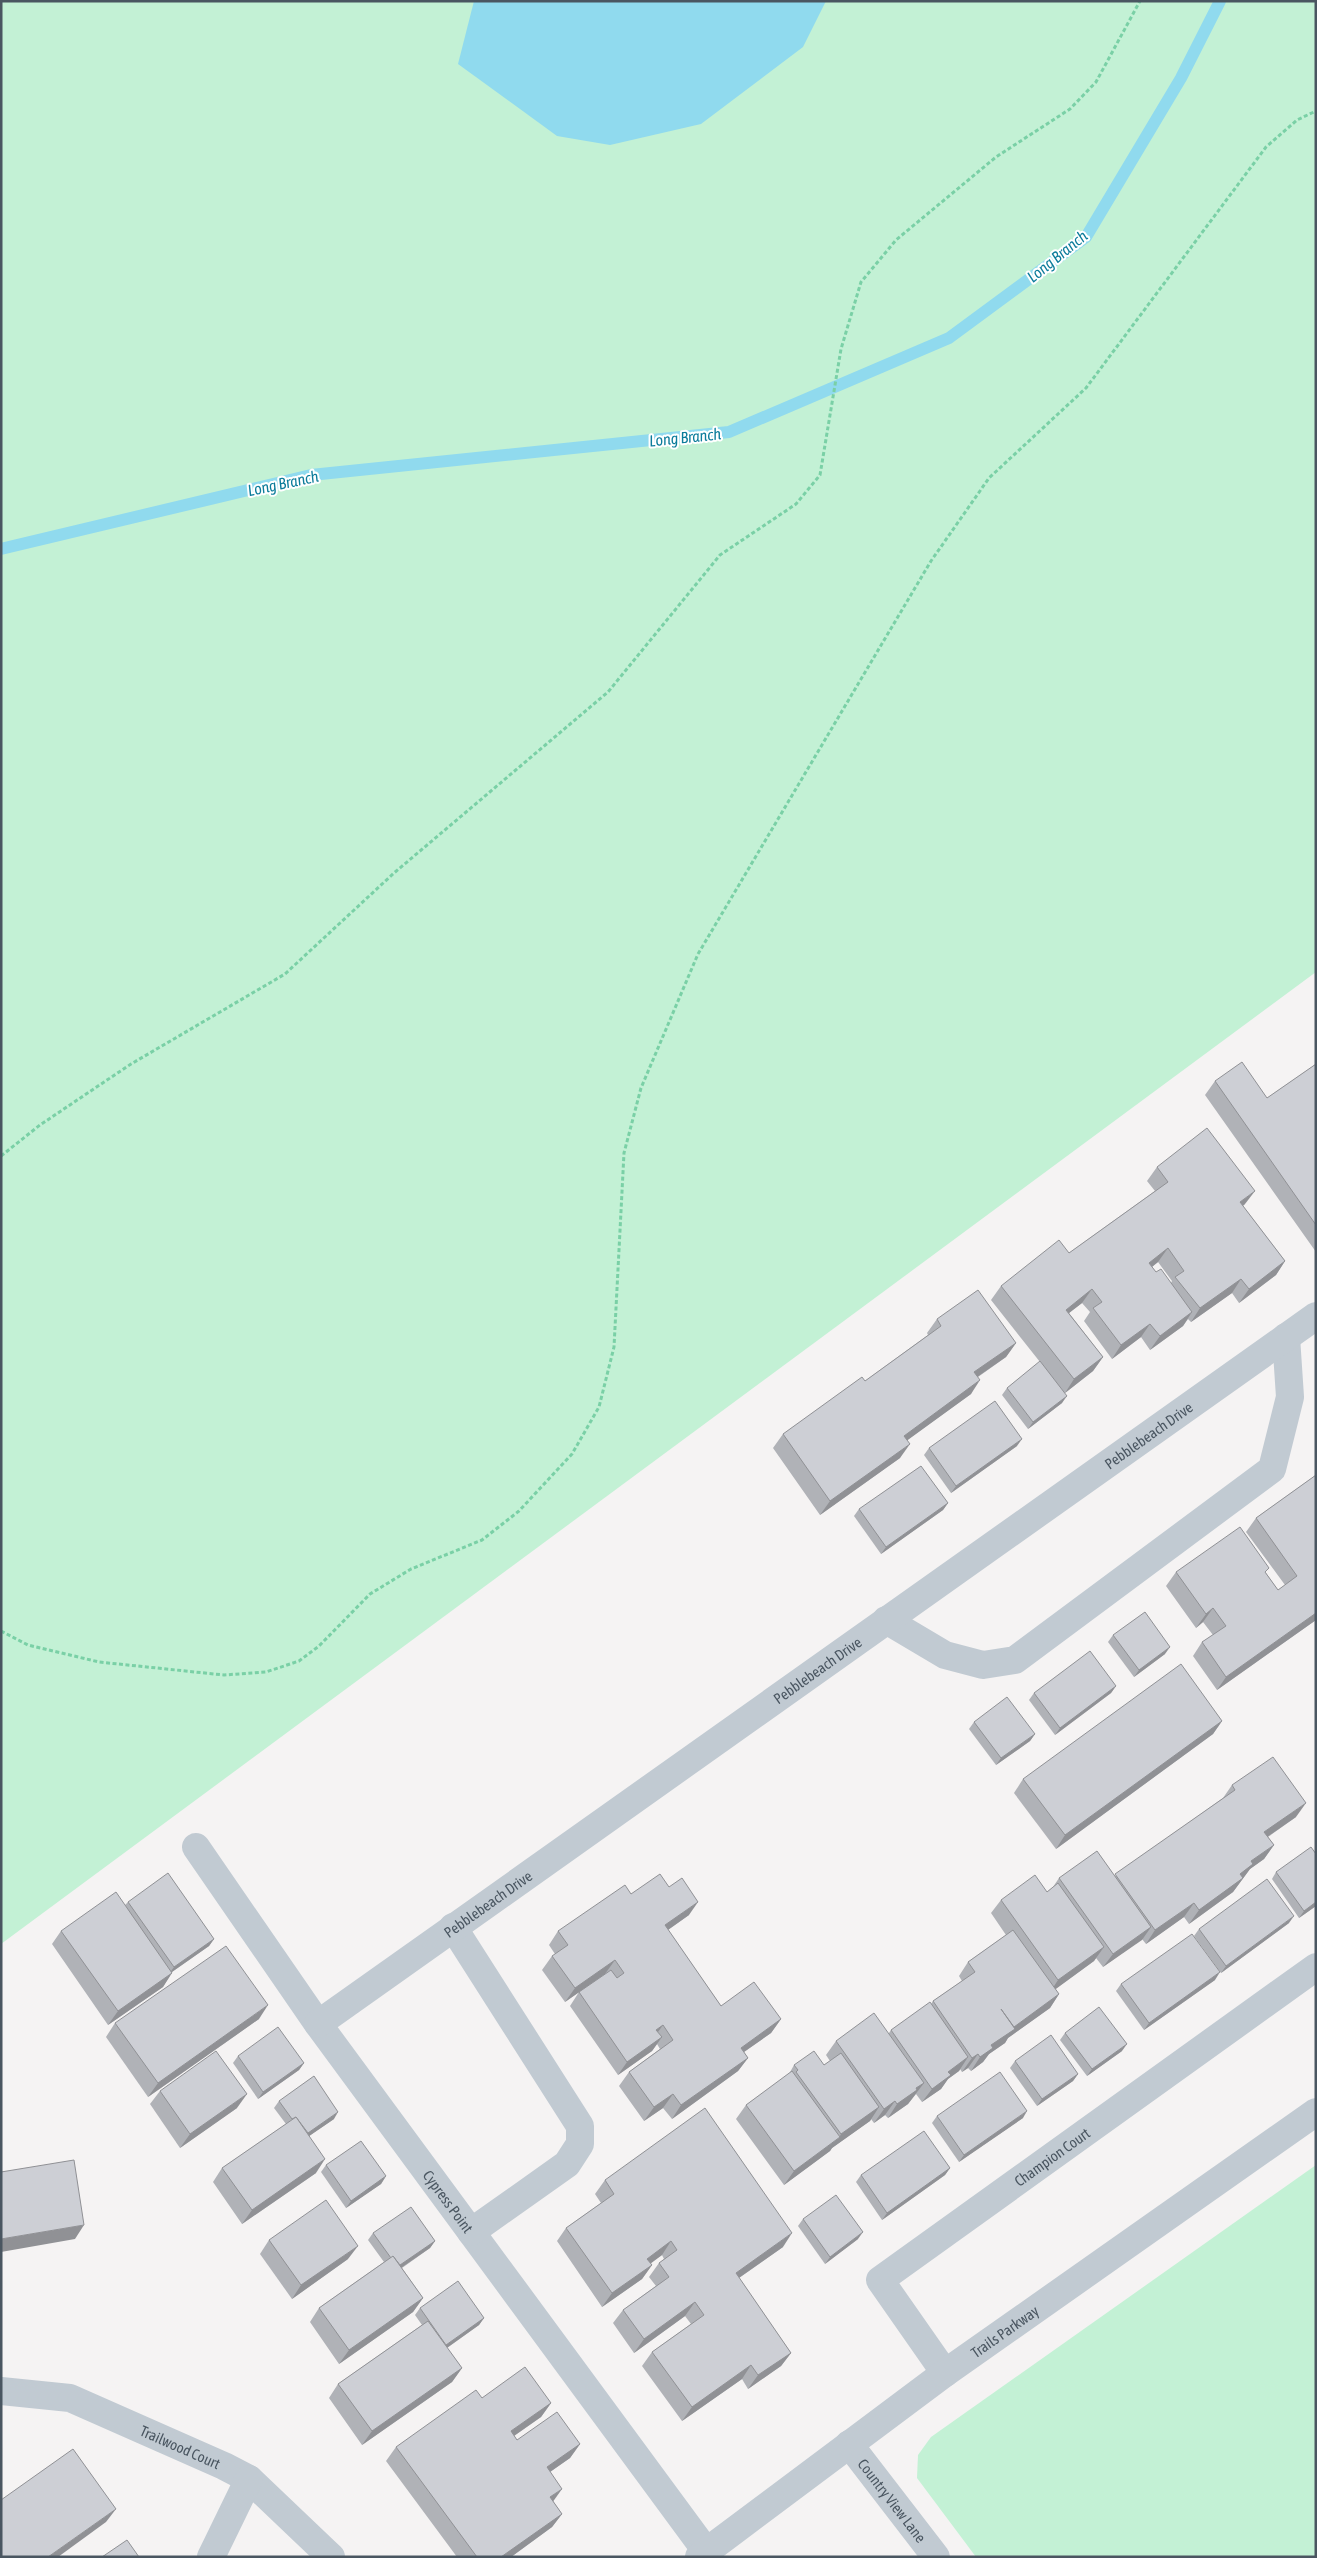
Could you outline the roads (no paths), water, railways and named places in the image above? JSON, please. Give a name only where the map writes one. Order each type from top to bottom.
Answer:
[{"type":"street","name":"Pebblebeach Drive","points":[[318,2024],[1316,1316]]},
{"type":"street","points":[[886,1620],[945,1655],[983,1665],[1015,1660],[1272,1469],[1290,1396],[1286,1337]]},
{"type":"street","name":"Cypress Point","points":[[196,1847],[318,2024],[471,2232],[702,2554]]},
{"type":"street","points":[[453,1928],[580,2126],[580,2144],[567,2164],[471,2232]]},
{"type":"street","name":"Champion Court","points":[[945,2373],[880,2280],[1316,1967]]},
{"type":"street","name":"Trails Parkway","points":[[702,2554],[945,2373],[1316,2112]]},
{"type":"street","name":"Trailwood Court","points":[[1,2391],[70,2398],[250,2479],[331,2557]]},
{"type":"street","name":"Country View Lane","points":[[849,2444],[936,2557]]},
{"type":"street","points":[[211,2557],[250,2479]]},
{"type":"water","points":[[474,1],[826,1],[803,47],[701,124],[610,145],[557,136],[458,64]]},
{"type":"waterway","name":"Long Branch","points":[[1,549],[311,475],[729,432],[949,338],[1086,237],[1181,78],[1220,1]]}]
